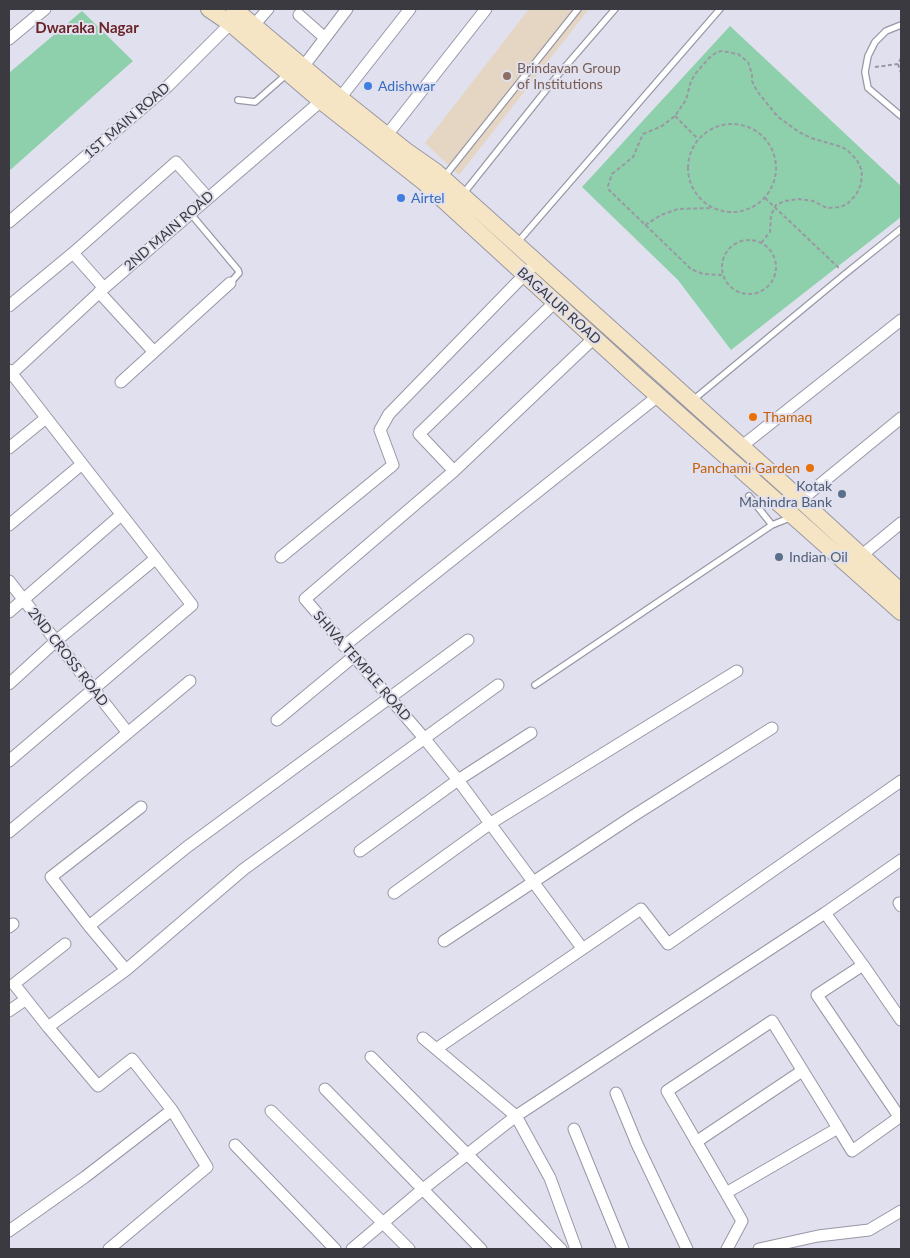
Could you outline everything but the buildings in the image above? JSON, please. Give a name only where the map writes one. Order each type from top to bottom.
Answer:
[{"type":"main road","name":"BAGALUR ROAD","points":[[209,9],[235,15],[254,25],[296,70]]},
{"type":"main road","name":"BAGALUR ROAD","points":[[235,15],[323,93],[438,184],[462,195],[801,500],[901,612]]},
{"type":"main road","name":"BAGALUR ROAD","points":[[323,93],[340,98],[387,135],[438,184],[525,274],[794,517],[901,592]]},
{"type":"street","points":[[9,39],[45,9]]},
{"type":"street","points":[[254,25],[268,9]]},
{"type":"street","points":[[296,70],[325,38],[347,9]]},
{"type":"street","points":[[340,98],[410,9]]},
{"type":"street","points":[[387,135],[486,9]]},
{"type":"street","name":"1ST MAIN ROAD","points":[[9,222],[168,86],[235,15]]},
{"type":"street","points":[[299,15],[325,38]]},
{"type":"street","name":"2ND MAIN ROAD","points":[[10,373],[208,198],[323,93]]},
{"type":"street","points":[[9,306],[73,253],[176,162],[208,198]]},
{"type":"street","points":[[73,253],[154,352]]},
{"type":"street","points":[[281,557],[393,465],[380,430],[389,414],[536,262]]},
{"type":"street","points":[[121,382],[230,282]]},
{"type":"street","points":[[454,471],[419,434],[555,302]]},
{"type":"street","points":[[742,446],[901,320]]},
{"type":"street","name":"SHIVA TEMPLE ROAD","points":[[582,948],[458,780],[305,600],[454,471],[594,338]]},
{"type":"street","points":[[9,761],[192,605],[10,373]]},
{"type":"street","points":[[344,646],[658,396]]},
{"type":"street","points":[[9,448],[46,418]]},
{"type":"street","points":[[801,500],[901,418]]},
{"type":"street","points":[[9,525],[82,464]]},
{"type":"street","points":[[9,612],[121,514]]},
{"type":"street","points":[[855,561],[901,523]]},
{"type":"street","points":[[9,684],[155,559]]},
{"type":"street","name":"2ND CROSS ROAD","points":[[9,581],[128,733]]},
{"type":"street","points":[[89,926],[187,847],[468,640]]},
{"type":"street","points":[[277,720],[353,657]]},
{"type":"street","points":[[394,893],[491,824],[737,671]]},
{"type":"street","points":[[9,832],[190,681]]},
{"type":"street","points":[[48,1027],[126,970],[244,869],[498,685]]},
{"type":"street","points":[[444,941],[772,728]]},
{"type":"street","points":[[360,852],[458,780],[531,733]]},
{"type":"street","points":[[436,1049],[640,909],[668,944],[901,781]]},
{"type":"street","points":[[126,970],[51,877],[141,808]]},
{"type":"street","points":[[352,1249],[516,1116],[825,913],[901,860]]},
{"type":"street","points":[[825,913],[901,1020]]},
{"type":"street","points":[[65,944],[11,980],[25,1000],[98,1086],[132,1059],[172,1110],[207,1167],[109,1249]]},
{"type":"street","points":[[727,1249],[742,1221],[667,1091],[772,1021],[852,1150],[900,1117],[817,995],[863,965]]},
{"type":"street","points":[[9,1011],[25,1000]]},
{"type":"street","points":[[423,1038],[516,1116],[550,1178],[576,1249]]},
{"type":"street","points":[[372,1057],[561,1249]]},
{"type":"street","points":[[696,1142],[802,1071]]},
{"type":"street","points":[[325,1089],[481,1249]]},
{"type":"street","points":[[616,1093],[637,1144],[687,1249]]},
{"type":"street","points":[[9,1231],[172,1110]]},
{"type":"street","points":[[271,1110],[409,1249]]},
{"type":"street","points":[[726,1193],[838,1128]]},
{"type":"street","points":[[574,1130],[623,1249]]},
{"type":"street","points":[[235,1145],[335,1249]]},
{"type":"street","points":[[759,1249],[818,1236],[869,1230],[901,1211]]},
{"type":"lane","points":[[438,184],[578,9]]},
{"type":"lane","points":[[462,195],[558,75],[615,9]]},
{"type":"lane","points":[[516,244],[720,9]]},
{"type":"lane","points":[[901,25],[886,31],[875,42],[868,56],[866,68],[868,88],[901,116]]},
{"type":"lane","points":[[238,100],[255,102],[296,70]]},
{"type":"lane","points":[[190,213],[238,270],[239,274],[230,282]]},
{"type":"lane","points":[[679,414],[901,229]]},
{"type":"lane","points":[[749,496],[772,525]]},
{"type":"lane","points":[[535,685],[772,525],[794,517]]},
{"type":"path","points":[[722,275],[703,274],[691,269],[609,190],[608,182],[612,174],[632,157],[643,134],[662,126],[675,116],[686,100],[691,82],[702,66],[717,52],[733,52],[744,58],[748,62],[752,81],[757,91],[778,117],[794,129],[811,138],[842,147],[853,155],[862,171],[862,184],[856,195],[847,204],[827,208],[813,201],[799,199],[780,202],[771,215],[770,232],[761,243]]},
{"type":"path","points":[[901,58],[898,64],[901,73]]},
{"type":"path","points":[[866,68],[898,64]]},
{"type":"path","points":[[675,116],[698,139]]},
{"type":"path","points":[[645,225],[661,215],[678,209],[713,208],[726,212],[743,211],[765,198],[774,183],[777,166],[773,149],[762,135],[746,126],[728,124],[711,129],[698,139],[689,157],[688,173],[690,181],[698,196],[713,208]]},
{"type":"path","points":[[765,198],[845,274]]},
{"type":"path","points":[[747,240],[761,243],[772,252],[776,267],[772,282],[768,288],[754,294],[741,294],[729,286],[722,275],[721,268],[724,254],[734,244],[747,240]]},
{"type":"shaded area","name":"Brindavan Group of Institutions","points":[[529,9],[589,9],[459,175],[425,143]]},
{"type":"green space","points":[[82,11],[133,61],[9,171],[9,73]]},
{"type":"green space","points":[[730,26],[901,186],[901,217],[731,350],[678,280],[582,187]]},
{"type":"place","name":"Brindavan Group of Institutions","points":[[507,76]]},
{"type":"place","name":"Adishwar","points":[[368,86]]},
{"type":"place","name":"Airtel","points":[[401,198]]},
{"type":"place","name":"Thamaq","points":[[753,417]]},
{"type":"place","name":"Panchami Garden","points":[[810,468]]},
{"type":"place","name":"Kotak Mahindra Bank","points":[[842,494]]},
{"type":"place","name":"Indian Oil","points":[[779,557]]},
{"type":"district","name":"Dwaraka Nagar","points":[[87,28]]}]
